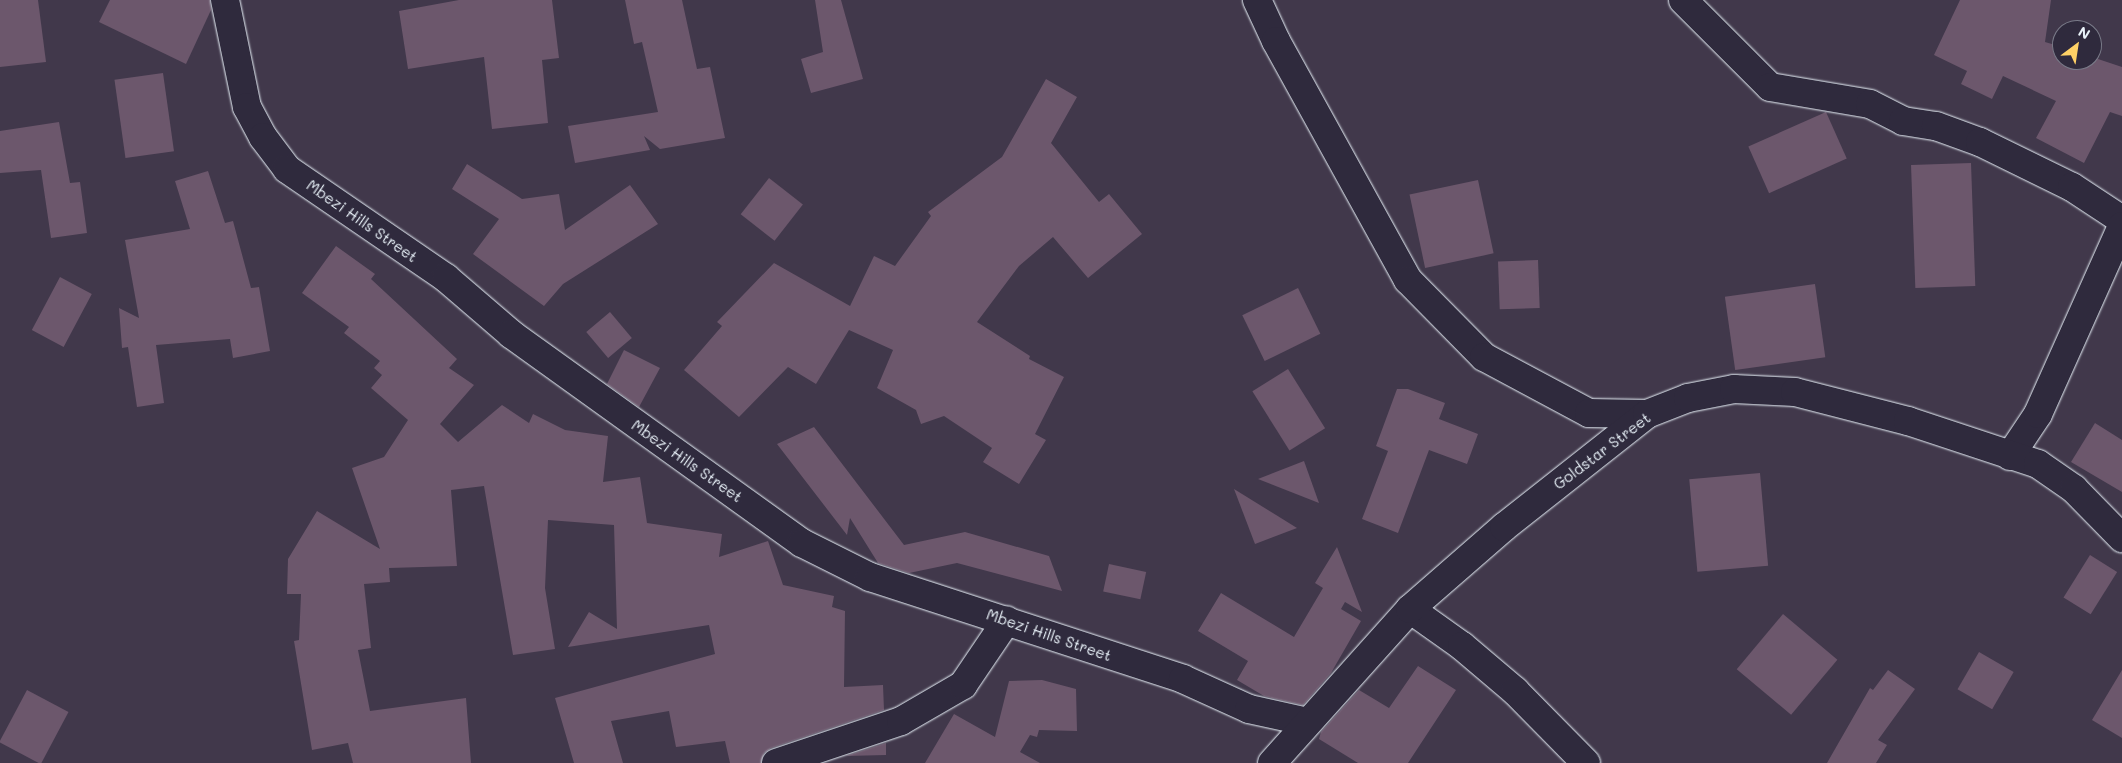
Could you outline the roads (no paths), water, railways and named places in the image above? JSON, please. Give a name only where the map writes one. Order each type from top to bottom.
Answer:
[{"type":"street","name":"Mbezi Hills Street","points":[[225,0],[247,107],[264,137],[288,169],[446,278],[526,345],[802,543],[870,577],[1183,679],[1249,709],[1308,722]]},
{"type":"street","points":[[1256,0],[1276,41],[1408,280],[1484,357],[1589,413],[1647,414]]},
{"type":"street","points":[[1684,0],[1770,87],[1870,104],[1903,121],[1936,126],[1980,142],[2064,182],[2122,220]]},
{"type":"street","points":[[2010,456],[2038,414],[2122,226]]},
{"type":"street","name":"Goldstar Street","points":[[1272,763],[1410,609],[1512,521],[1647,414],[1688,398],[1734,390],[1795,392],[1908,421],[2038,464],[2074,490],[2122,538]]},
{"type":"street","points":[[1410,609],[1462,646],[1515,691],[1586,763]]},
{"type":"street","points":[[776,763],[901,721],[963,685],[1006,620]]}]
